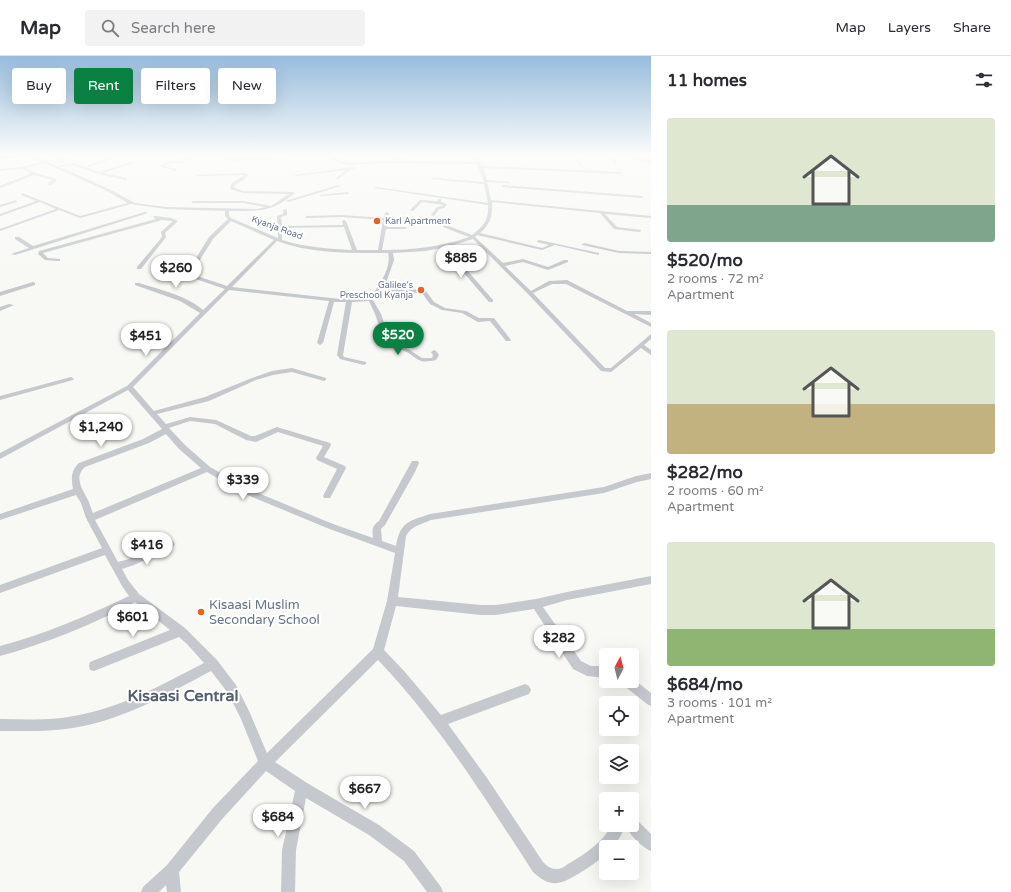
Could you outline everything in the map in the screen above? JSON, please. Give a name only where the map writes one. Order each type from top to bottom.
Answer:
[{"type":"street","points":[[113,193],[146,213],[160,219],[176,221],[163,233],[164,237],[139,268]]},
{"type":"street","points":[[22,194],[80,217],[130,204],[166,208],[228,210],[272,207],[293,194],[268,193]]},
{"type":"street","points":[[280,202],[316,193]]},
{"type":"street","points":[[310,195],[348,193]]},
{"type":"street","points":[[409,193],[490,203],[600,211],[651,217]]},
{"type":"street","points":[[475,235],[484,228],[490,216],[488,193]]},
{"type":"street","points":[[588,193],[642,197]]},
{"type":"street","points":[[438,202],[441,198]]},
{"type":"street","points":[[0,206],[16,201]]},
{"type":"street","points":[[0,215],[40,201]]},
{"type":"street","points":[[412,210],[421,201],[445,204],[443,207],[438,208],[433,215]]},
{"type":"street","points":[[193,202],[227,202],[258,204],[272,207]]},
{"type":"street","points":[[235,210],[258,204]]},
{"type":"street","points":[[0,230],[59,209]]},
{"type":"street","points":[[228,210],[227,216],[230,219],[211,238],[188,274],[198,279],[228,288],[332,300],[371,300]]},
{"type":"street","points":[[0,456],[129,387],[279,239],[279,216],[285,215],[285,210]]},
{"type":"street","points":[[600,211],[616,228],[639,231]]},
{"type":"street","points":[[100,212],[106,216]]},
{"type":"street","points":[[12,254],[146,213]]},
{"type":"street","points":[[380,251],[387,213]]},
{"type":"street","points":[[342,216],[355,251]]},
{"type":"street","points":[[307,217],[342,216],[385,220],[406,218]]},
{"type":"street","points":[[113,219],[120,222]]},
{"type":"street","points":[[41,252],[160,219]]},
{"type":"street","name":"Kyanja Road","points":[[230,219],[279,239],[304,247],[355,251],[390,252],[444,247],[475,235]]},
{"type":"street","points":[[446,223],[444,226],[475,235],[542,249],[553,244]]},
{"type":"street","points":[[280,227],[346,226]]},
{"type":"street","points":[[384,228],[405,228]]},
{"type":"street","points":[[475,235],[603,370],[609,371],[613,369],[651,336]]},
{"type":"street","points":[[17,238],[41,252],[40,255],[43,257],[58,260]]},
{"type":"street","points":[[538,241],[597,254]]},
{"type":"street","points":[[584,244],[619,252],[651,253]]},
{"type":"street","points":[[444,247],[491,301]]},
{"type":"street","points":[[371,300],[383,283],[392,260],[390,252]]},
{"type":"street","points":[[502,265],[523,260],[548,269],[566,261]]},
{"type":"street","points":[[530,293],[551,282],[563,281],[571,283],[651,325]]},
{"type":"street","points":[[383,283],[390,290]]},
{"type":"street","points":[[0,294],[33,284]]},
{"type":"street","points":[[137,284],[183,301],[200,309],[204,313]]},
{"type":"street","points":[[377,292],[390,290],[424,292],[432,303],[444,309],[464,312],[478,320],[492,319],[508,340]]},
{"type":"street","points":[[320,343],[332,300]]},
{"type":"street","points":[[371,300],[378,314],[388,345],[402,347],[417,359],[422,361],[434,359],[436,355],[434,352]]},
{"type":"street","points":[[349,301],[340,355],[342,358],[364,363]]},
{"type":"street","points":[[0,309],[11,306]]},
{"type":"street","points":[[626,312],[651,313]]},
{"type":"street","points":[[641,345],[651,354]]},
{"type":"street","points":[[154,413],[207,399],[272,373],[292,370],[324,379]]},
{"type":"street","points":[[0,398],[71,379]]},
{"type":"street","points":[[129,387],[186,450],[207,469],[248,492],[330,526],[399,551]]},
{"type":"street","points":[[327,496],[342,468],[320,458],[327,445],[276,429],[256,439],[249,438],[216,422],[190,419],[166,428],[146,441],[82,465],[77,470],[76,477],[78,491],[85,502],[90,518],[125,583],[136,598],[181,631],[213,664],[232,688],[265,763],[302,788],[374,830],[409,856],[436,892]]},
{"type":"street","points":[[378,543],[376,528],[382,523],[415,463]]},
{"type":"street","points":[[90,518],[207,469]]},
{"type":"street","points":[[148,892],[172,870],[218,813],[265,763],[378,652],[392,601],[399,551],[405,529],[418,521],[430,517],[604,490],[636,479],[651,476]]},
{"type":"street","points":[[0,517],[78,491]]},
{"type":"street","points":[[117,566],[131,562],[170,544]]},
{"type":"street","points":[[0,589],[108,550]]},
{"type":"street","points":[[392,601],[481,610],[502,609],[536,604],[567,596],[651,580]]},
{"type":"street","points":[[0,651],[57,634],[82,624],[136,598]]},
{"type":"street","points":[[536,604],[577,665],[584,671],[599,672]]},
{"type":"street","points":[[94,666],[181,631]]},
{"type":"street","points":[[378,652],[402,676],[440,721],[538,867],[544,872],[551,876],[560,876],[584,863],[603,848],[616,832]]},
{"type":"street","points":[[0,725],[52,725],[110,712],[147,698],[213,664]]},
{"type":"street","points":[[636,688],[651,700]]},
{"type":"street","points":[[440,721],[524,690]]},
{"type":"street","points":[[288,892],[289,850],[302,788]]},
{"type":"street","points":[[639,832],[651,844]]},
{"type":"street","points":[[172,870],[174,892]]},
{"type":"place","name":"Karl Apartment","points":[[377,221]]},
{"type":"place","name":"Galilee's Preschool Kyanja","points":[[421,290]]},
{"type":"place","name":"Kisaasi Muslim Secondary School","points":[[201,612]]},
{"type":"district","name":"Kisaasi Central","points":[[183,696]]}]
